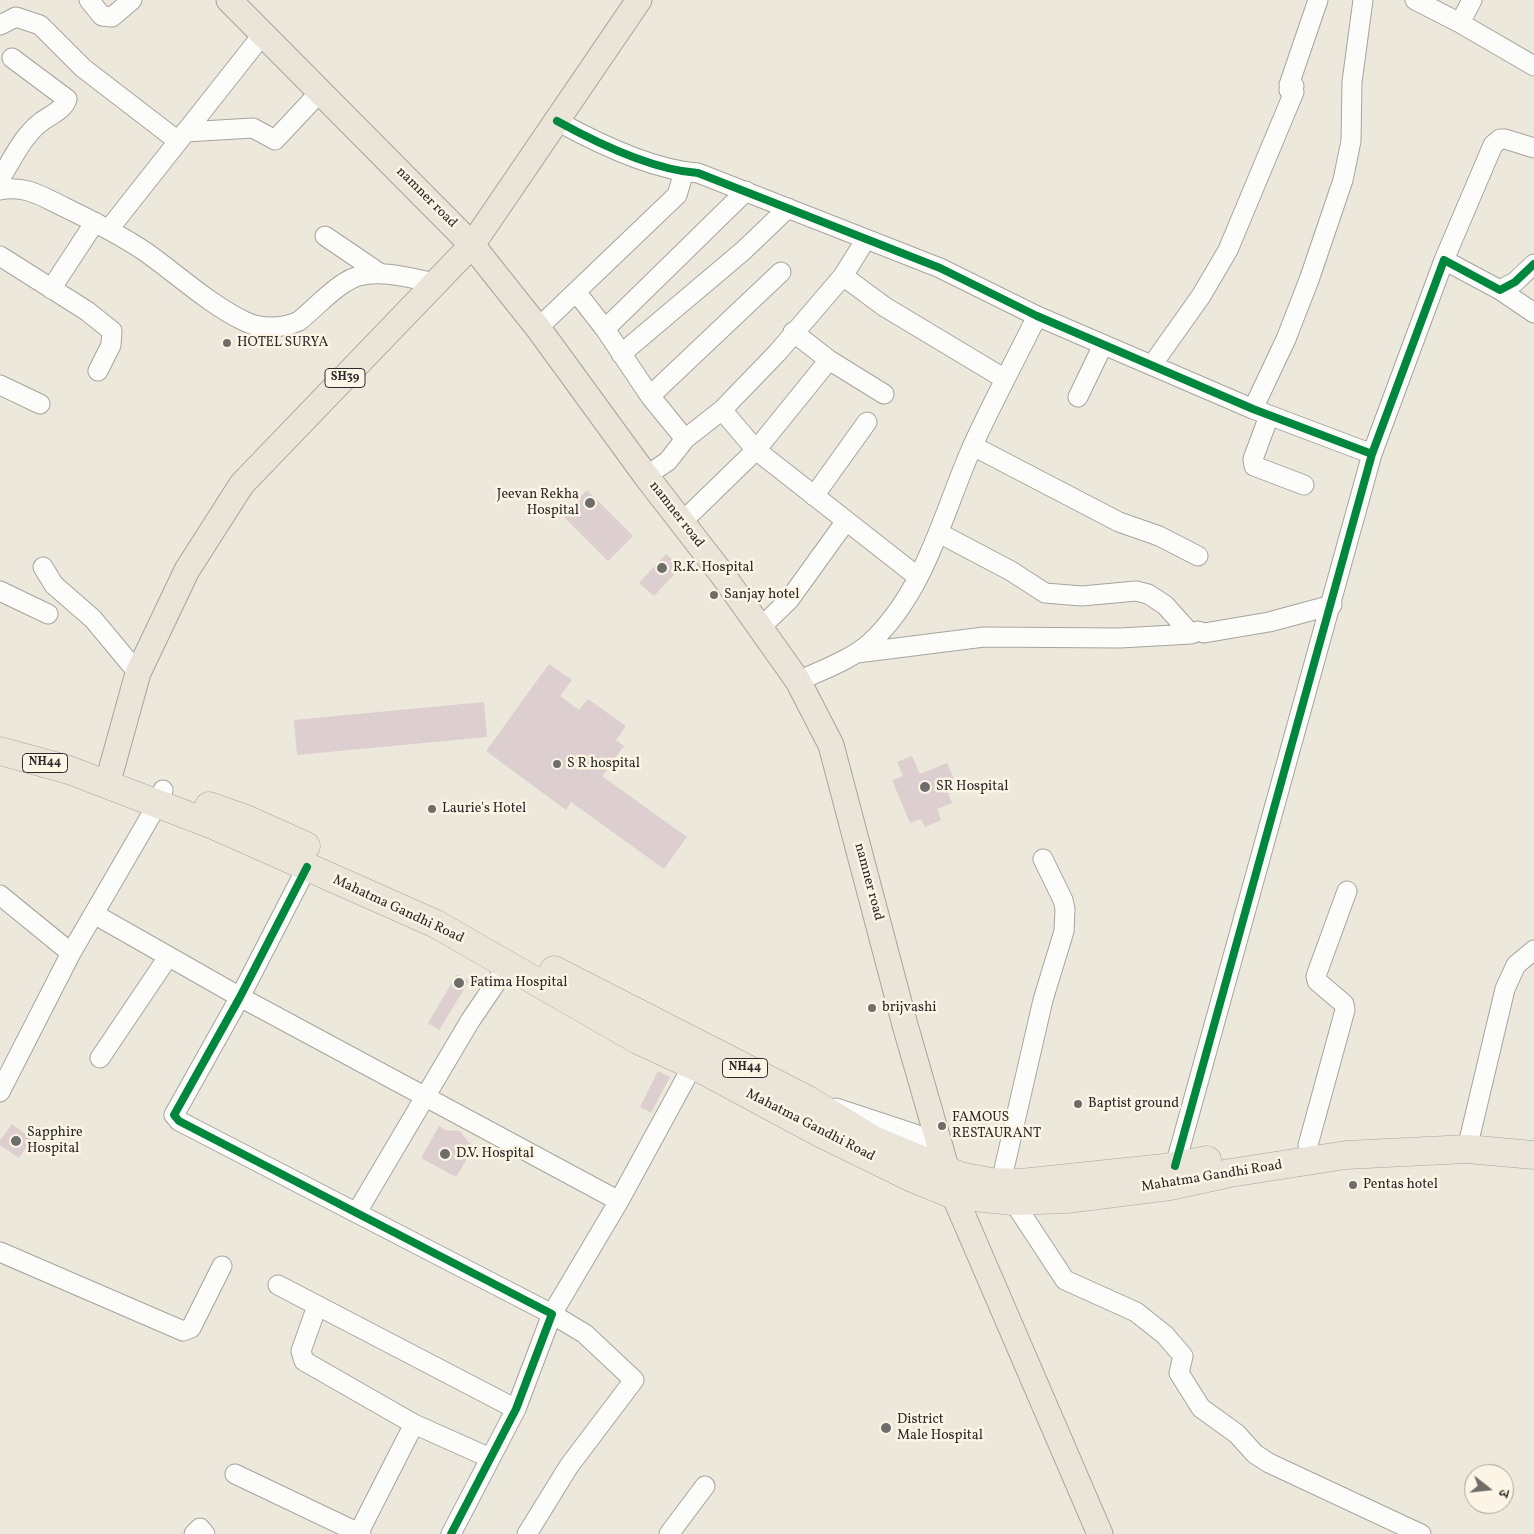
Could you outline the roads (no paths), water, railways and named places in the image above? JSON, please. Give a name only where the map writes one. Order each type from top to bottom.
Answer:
[{"type":"highway","name":"Mahatma Gandhi Road","points":[[0,734],[160,798],[213,825],[436,924],[638,1040],[693,1065],[820,1133],[910,1177],[1067,1199],[1170,1186],[1230,1173],[1346,1155],[1467,1149],[1534,1155]]},
{"type":"highway","name":"Mahatma Gandhi Road","points":[[0,751],[70,770],[110,778]]},
{"type":"highway","name":"Mahatma Gandhi Road","points":[[160,798],[246,819],[315,850],[488,934],[672,1032],[802,1097],[873,1140],[951,1183]]},
{"type":"highway","name":"Mahatma Gandhi Road","points":[[1007,1192],[1021,1183],[1176,1166],[1354,1138],[1470,1136],[1534,1138]]},
{"type":"main road","name":"namner road","points":[[229,0],[472,245],[538,328],[798,681],[831,745],[951,1183],[1100,1534]]},
{"type":"main road","name":"SH39","points":[[110,778],[138,673],[187,570],[242,484],[472,245],[639,0]]},
{"type":"street","points":[[89,0],[102,16],[112,17],[132,0]]},
{"type":"street","points":[[1152,365],[1201,296],[1235,236],[1294,92],[1289,90],[1294,86],[1288,85],[1318,0]]},
{"type":"street","points":[[1304,485],[1254,466],[1253,459],[1261,412],[1343,180],[1351,141],[1352,82],[1363,0]]},
{"type":"street","points":[[1415,0],[1460,23],[1534,66]]},
{"type":"street","points":[[1460,23],[1472,0]]},
{"type":"street","points":[[0,25],[16,17],[40,24],[83,68],[181,136],[253,128],[275,140],[320,92]]},
{"type":"street","points":[[51,289],[102,226],[181,136],[263,34]]},
{"type":"street","points":[[12,58],[67,99],[65,105],[40,123],[28,136],[5,181],[34,192],[102,226],[146,253],[244,321],[260,326],[290,325],[299,321],[344,282],[355,278],[381,274],[436,283]]},
{"type":"street","points":[[557,122],[614,149],[684,172],[698,173],[940,268],[1037,316],[1103,345],[1261,412],[1372,454]]},
{"type":"street","points":[[1176,1166],[1332,605],[1372,454],[1444,260],[1494,145],[1500,139],[1505,139],[1534,148]]},
{"type":"street","points":[[538,328],[577,293],[677,195],[684,172]]},
{"type":"street","points":[[605,329],[746,191]]},
{"type":"street","points":[[621,354],[743,251],[788,208]]},
{"type":"street","points":[[325,236],[381,274]]},
{"type":"street","points":[[646,476],[668,461],[685,439],[722,410],[778,352],[793,332],[843,276],[866,239]]},
{"type":"street","points":[[0,256],[112,331],[111,345],[98,371]]},
{"type":"street","points":[[1444,260],[1500,290],[1534,313]]},
{"type":"street","points":[[1500,290],[1515,282],[1534,264]]},
{"type":"street","points":[[650,396],[781,272]]},
{"type":"street","points":[[843,276],[885,307],[1006,379]]},
{"type":"street","points":[[577,293],[605,329],[650,396],[685,439]]},
{"type":"street","points":[[798,681],[857,653],[875,638],[900,606],[918,577],[940,533],[973,446],[1037,316]]},
{"type":"street","points":[[793,332],[829,360],[884,394]]},
{"type":"street","points":[[1078,396],[1103,345]]},
{"type":"street","points":[[682,522],[756,450],[829,360]]},
{"type":"street","points":[[0,384],[40,404]]},
{"type":"street","points":[[722,410],[756,450],[918,577]]},
{"type":"street","points":[[814,496],[867,422]]},
{"type":"street","points":[[973,446],[1120,522],[1159,536],[1198,556]]},
{"type":"street","points":[[760,628],[789,600],[846,522]]},
{"type":"street","points":[[940,533],[1011,570],[1045,593],[1082,596],[1136,591],[1148,594],[1165,605],[1191,634]]},
{"type":"street","points":[[44,567],[54,585],[93,620],[138,673]]},
{"type":"street","points":[[0,591],[48,614]]},
{"type":"street","points":[[857,653],[984,637],[1080,638],[1191,634],[1268,622],[1332,605]]},
{"type":"street","points":[[0,1092],[70,953],[160,798]]},
{"type":"street","points":[[1043,859],[1063,900],[1065,910],[1064,931],[1043,1000],[1007,1192],[1059,1274],[1072,1285],[1136,1312],[1165,1335],[1183,1356],[1179,1373],[1196,1402],[1201,1408],[1217,1418],[1244,1440],[1257,1456],[1421,1534]]},
{"type":"street","points":[[307,867],[240,997],[175,1111],[176,1118],[552,1314],[585,1334],[634,1380],[570,1466],[527,1534]]},
{"type":"street","points":[[1308,1145],[1345,1010],[1344,1004],[1317,981],[1316,976],[1347,891]]},
{"type":"street","points":[[0,895],[70,953]]},
{"type":"street","points":[[94,914],[240,997],[619,1201]]},
{"type":"street","points":[[1470,1136],[1505,989],[1516,965],[1534,950]]},
{"type":"street","points":[[100,1058],[168,957]]},
{"type":"street","points":[[357,1212],[470,1021],[508,965]]},
{"type":"street","points":[[451,1534],[516,1409],[552,1314],[619,1201],[693,1065]]},
{"type":"street","points":[[802,1097],[939,1142]]},
{"type":"street","points":[[0,1252],[183,1331],[191,1328],[222,1266]]},
{"type":"street","points":[[278,1286],[516,1409]]},
{"type":"street","points":[[317,1306],[301,1351],[304,1361],[414,1424],[490,1458]]},
{"type":"street","points":[[235,1474],[359,1534],[414,1424]]},
{"type":"street","points":[[669,1534],[705,1486]]},
{"type":"street","points":[[194,1534],[200,1528],[205,1534]]},
{"type":"place","name":"HOTEL SURYA","points":[[227,343]]},
{"type":"place","name":"Jeevan Rekha Hospital","points":[[590,503]]},
{"type":"place","name":"R.K. Hospital","points":[[662,568]]},
{"type":"place","name":"Sanjay hotel","points":[[714,595]]},
{"type":"place","name":"S R hospital","points":[[557,764]]},
{"type":"place","name":"SR Hospital","points":[[925,787]]},
{"type":"place","name":"Laurie's Hotel","points":[[432,809]]},
{"type":"place","name":"Fatima Hospital","points":[[459,983]]},
{"type":"place","name":"brijvashi","points":[[872,1008]]},
{"type":"place","name":"Baptist ground","points":[[1078,1104]]},
{"type":"place","name":"FAMOUS RESTAURANT","points":[[942,1126]]},
{"type":"place","name":"Sapphire Hospital","points":[[16,1141]]},
{"type":"place","name":"D.V. Hospital","points":[[445,1154]]},
{"type":"place","name":"Pentas hotel","points":[[1353,1185]]},
{"type":"place","name":"District Male Hospital","points":[[886,1428]]}]
